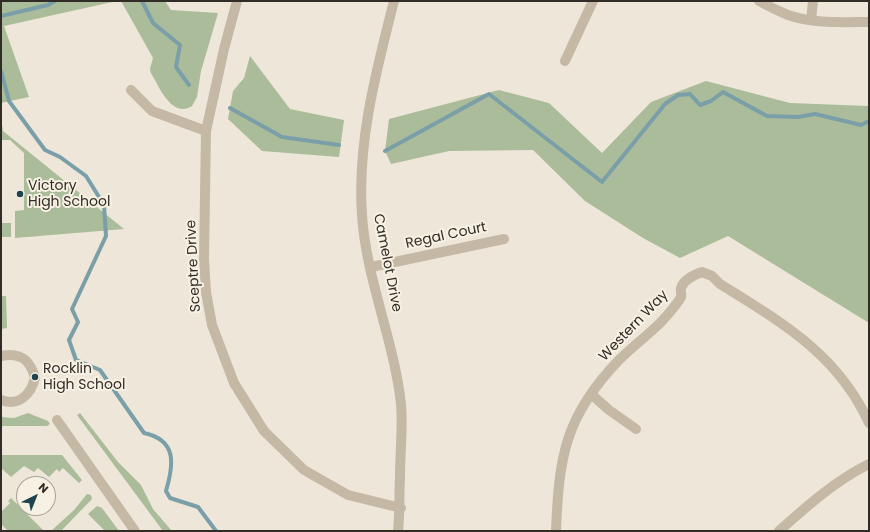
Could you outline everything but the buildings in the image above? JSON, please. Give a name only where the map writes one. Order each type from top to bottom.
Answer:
[{"type":"street","name":"Sceptre Drive","points":[[237,1],[224,50],[206,131],[204,251],[206,292],[212,325],[234,383],[264,431],[304,470],[348,495],[401,508]]},
{"type":"street","name":"Camelot Drive","points":[[394,1],[368,110],[362,152],[362,216],[371,267],[401,404],[401,508],[398,531]]},
{"type":"street","points":[[565,61],[593,1]]},
{"type":"street","points":[[759,1],[788,15],[811,20],[828,22],[869,22]]},
{"type":"street","points":[[811,20],[813,1]]},
{"type":"street","points":[[131,90],[152,111],[206,131]]},
{"type":"street","name":"Regal Court","points":[[371,267],[504,238]]},
{"type":"street","name":"Western Way","points":[[556,531],[559,482],[565,446],[580,411],[591,394],[620,359],[660,323],[681,297],[681,287],[685,281],[702,272],[712,276],[720,284],[785,324],[807,341],[840,374],[853,392],[869,423]]},
{"type":"street","points":[[1,356],[16,355],[23,358],[29,362],[35,378],[29,393],[22,400],[14,403],[1,400]]},
{"type":"street","points":[[591,394],[609,410],[636,429]]},
{"type":"street","points":[[57,420],[136,531]]},
{"type":"street","points":[[779,531],[825,491],[869,464]]},
{"type":"green space","points":[[1,1],[117,1],[4,26],[29,97],[1,103]]},
{"type":"green space","points":[[121,1],[165,1],[171,10],[218,13],[201,71],[197,97],[192,106],[186,109],[180,109],[170,103],[166,98],[150,70],[153,58]]},
{"type":"green space","points":[[250,56],[290,109],[344,120],[339,157],[262,151],[228,119],[233,91],[244,78]]},
{"type":"green space","points":[[706,81],[790,103],[869,106],[869,323],[728,236],[680,258],[643,238],[585,201],[533,150],[449,151],[391,164],[385,151],[389,119],[499,90],[549,103],[602,153],[651,102]]},
{"type":"green space","points":[[1,118],[3,131],[124,229],[15,238],[15,211],[24,210],[24,153],[10,140],[1,140]]},
{"type":"green space","points":[[1,223],[11,223],[11,237],[1,237]]},
{"type":"green space","points":[[1,296],[6,296],[7,328],[1,329]]},
{"type":"green space","points":[[28,413],[48,421],[50,424],[47,426],[1,426],[1,417],[14,418]]},
{"type":"green space","points":[[80,413],[118,462],[141,485],[153,509],[172,531],[163,531],[77,415]]},
{"type":"green space","points":[[1,455],[62,455],[82,480],[79,483],[63,468],[59,472],[57,469],[50,476],[48,476],[38,468],[34,472],[24,466],[11,477],[1,468]]},
{"type":"green space","points":[[87,494],[91,495],[92,499],[61,531],[51,531],[74,510]]},
{"type":"green space","points":[[11,498],[16,503],[16,516],[29,516],[43,531],[8,531],[1,524],[1,512],[10,503],[8,501]]},
{"type":"green space","points":[[97,506],[102,508],[119,531],[105,531],[88,514]]},
{"type":"waterway","points":[[1,16],[48,5],[55,1]]},
{"type":"waterway","points":[[142,1],[153,23],[180,45],[176,67],[189,85]]},
{"type":"waterway","points":[[1,71],[9,101],[45,150],[60,157],[86,176],[104,205],[106,236],[72,309],[78,322],[69,340],[76,360],[100,370],[144,433],[155,436],[168,447],[171,472],[166,491],[170,498],[198,507],[216,531]]},
{"type":"waterway","points":[[385,151],[489,94],[602,182],[665,104],[678,95],[690,94],[700,105],[711,101],[723,92],[767,116],[798,117],[815,114],[861,125],[869,121]]},
{"type":"waterway","points":[[230,108],[282,137],[339,145]]},
{"type":"place","name":"Victory High School","points":[[20,194]]},
{"type":"place","name":"Rocklin High School","points":[[35,377]]}]
